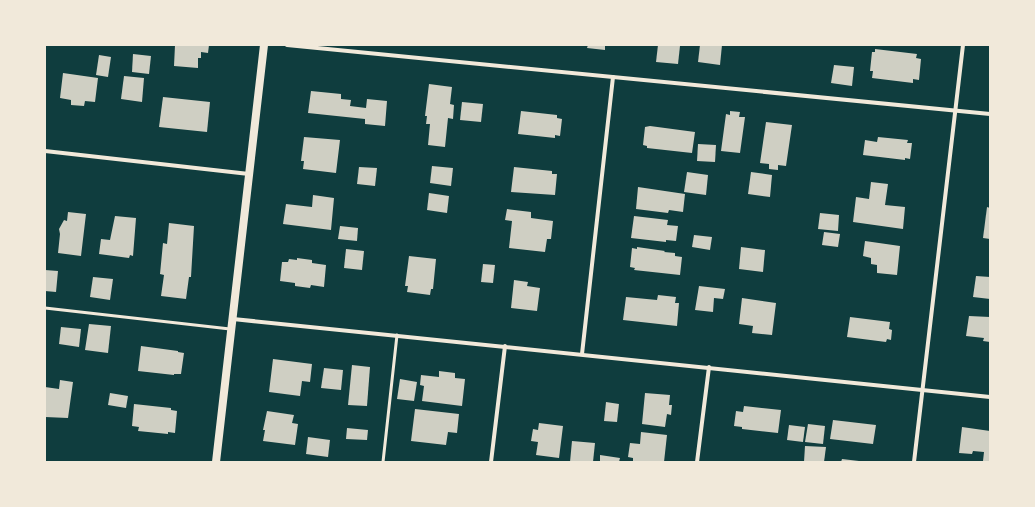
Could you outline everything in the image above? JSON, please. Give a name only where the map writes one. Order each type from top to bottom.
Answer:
[{"type":"main road","points":[[216,462],[264,45]]},
{"type":"street","points":[[287,45],[990,114]]},
{"type":"street","points":[[914,462],[963,45]]},
{"type":"street","points":[[582,354],[613,77]]},
{"type":"street","points":[[45,151],[249,174]]},
{"type":"street","points":[[233,319],[990,397]]},
{"type":"street","points":[[491,462],[505,346]]},
{"type":"street","points":[[697,462],[709,367]]},
{"type":"lane","points":[[45,308],[232,329]]},
{"type":"lane","points":[[384,462],[396,335]]},
{"type":"building","points":[[175,45],[209,45],[208,53],[201,52],[201,58],[198,58],[198,68],[174,66]]},
{"type":"building","points":[[588,45],[605,45],[605,50],[587,48]]},
{"type":"building","points":[[658,45],[680,46],[678,64],[656,62]]},
{"type":"building","points":[[700,45],[722,45],[720,65],[698,62]]},
{"type":"building","points":[[875,49],[917,54],[916,58],[921,59],[919,80],[913,79],[913,83],[872,78],[873,71],[870,71],[872,52],[875,52]]},
{"type":"building","points":[[133,54],[151,56],[149,74],[132,72]]},
{"type":"building","points":[[99,55],[111,57],[108,77],[96,75]]},
{"type":"building","points":[[834,65],[854,67],[852,86],[831,83]]},
{"type":"building","points":[[63,73],[98,78],[95,102],[85,101],[84,106],[71,105],[71,100],[60,98]]},
{"type":"building","points":[[124,76],[144,78],[142,102],[121,99]]},
{"type":"building","points":[[429,84],[452,87],[450,104],[454,105],[453,119],[448,118],[445,147],[428,145],[430,124],[426,124],[427,116],[425,116]]},
{"type":"building","points":[[311,91],[341,94],[341,99],[351,100],[350,106],[366,108],[367,99],[387,101],[385,126],[365,124],[365,119],[308,113]]},
{"type":"building","points":[[163,97],[210,102],[207,132],[159,127]]},
{"type":"building","points":[[462,102],[483,104],[481,122],[460,120]]},
{"type":"building","points":[[521,111],[557,115],[557,118],[562,119],[560,136],[555,135],[555,138],[518,134]]},
{"type":"building","points":[[730,111],[740,112],[739,117],[745,117],[740,153],[721,151],[726,114],[730,115]]},
{"type":"building","points":[[766,122],[792,125],[786,166],[778,165],[778,170],[769,169],[769,164],[760,163]]},
{"type":"building","points":[[650,126],[695,132],[692,153],[647,148],[647,146],[643,145],[645,127]]},
{"type":"building","points":[[304,137],[340,140],[336,173],[303,169],[304,161],[301,161]]},
{"type":"building","points":[[878,137],[908,140],[907,143],[912,143],[910,159],[905,158],[905,160],[863,155],[865,140],[877,142]]},
{"type":"building","points":[[698,144],[716,145],[715,162],[697,161]]},
{"type":"building","points":[[432,166],[453,168],[451,186],[430,183]]},
{"type":"building","points":[[359,167],[377,168],[375,186],[357,184]]},
{"type":"building","points":[[514,167],[552,171],[552,174],[557,174],[555,195],[511,192]]},
{"type":"building","points":[[687,172],[708,175],[706,195],[684,192]]},
{"type":"building","points":[[751,172],[772,175],[770,197],[748,194]]},
{"type":"building","points":[[871,182],[888,184],[885,205],[905,207],[903,229],[853,222],[856,197],[869,199]]},
{"type":"building","points":[[638,187],[685,194],[683,212],[669,210],[668,213],[636,209]]},
{"type":"building","points":[[429,193],[449,196],[447,213],[427,210]]},
{"type":"building","points":[[313,195],[334,198],[331,230],[283,224],[286,204],[312,207]]},
{"type":"building","points":[[987,207],[990,208],[990,239],[983,238]]},
{"type":"building","points":[[507,209],[531,212],[531,218],[553,221],[551,239],[547,239],[545,252],[509,248],[512,221],[505,220]]},
{"type":"building","points":[[68,212],[86,214],[81,256],[58,253],[60,234],[59,229],[64,220],[67,221]]},
{"type":"building","points":[[820,213],[839,215],[838,231],[818,229]]},
{"type":"building","points":[[115,216],[136,218],[133,256],[130,255],[129,258],[99,254],[101,239],[110,240]]},
{"type":"building","points":[[634,216],[668,220],[667,225],[678,226],[676,241],[666,240],[666,242],[631,238]]},
{"type":"building","points":[[169,223],[194,226],[191,277],[189,277],[186,299],[161,296],[164,275],[160,274],[163,243],[167,244]]},
{"type":"building","points":[[340,226],[358,228],[357,241],[338,239]]},
{"type":"building","points":[[824,232],[840,234],[838,247],[822,245]]},
{"type":"building","points":[[694,235],[712,237],[710,250],[692,247]]},
{"type":"building","points":[[865,241],[900,246],[897,275],[877,273],[877,265],[871,264],[871,258],[863,256]]},
{"type":"building","points":[[637,247],[675,253],[675,256],[682,257],[680,275],[634,270],[635,268],[630,267],[632,248],[637,249]]},
{"type":"building","points":[[741,247],[765,250],[763,272],[739,269]]},
{"type":"building","points":[[346,249],[364,251],[362,270],[344,268]]},
{"type":"building","points":[[409,256],[436,259],[433,289],[431,289],[430,295],[407,292],[408,286],[405,286]]},
{"type":"building","points":[[297,258],[312,260],[312,263],[326,265],[324,287],[311,285],[310,288],[295,286],[295,283],[280,281],[282,262],[288,262],[289,259],[297,260]]},
{"type":"building","points":[[483,264],[495,265],[493,283],[481,282]]},
{"type":"building","points":[[45,270],[58,271],[56,292],[45,291]]},
{"type":"building","points":[[976,276],[990,277],[990,299],[973,297]]},
{"type":"building","points":[[93,277],[113,279],[110,300],[90,297]]},
{"type":"building","points":[[514,280],[528,282],[527,286],[540,288],[537,311],[511,308]]},
{"type":"building","points":[[699,286],[725,289],[723,299],[714,298],[713,312],[695,310]]},
{"type":"building","points":[[658,295],[676,297],[675,303],[679,303],[677,326],[623,320],[626,297],[657,300]]},
{"type":"building","points":[[742,298],[776,303],[772,335],[752,333],[753,326],[739,324]]},
{"type":"building","points":[[969,316],[990,317],[990,342],[983,341],[984,338],[966,336]]},
{"type":"building","points":[[850,317],[890,322],[889,329],[892,330],[891,340],[887,339],[886,342],[847,337]]},
{"type":"building","points":[[89,324],[111,326],[108,353],[85,350]]},
{"type":"building","points":[[61,327],[81,329],[79,347],[59,344]]},
{"type":"building","points":[[141,346],[184,353],[181,374],[174,375],[138,371]]},
{"type":"building","points":[[273,359],[312,364],[310,382],[302,381],[300,396],[269,392]]},
{"type":"building","points":[[352,365],[370,367],[367,406],[348,405]]},
{"type":"building","points":[[324,368],[343,370],[341,390],[321,388]]},
{"type":"building","points":[[439,371],[455,373],[455,378],[465,379],[462,406],[422,401],[424,386],[420,385],[421,375],[439,377]]},
{"type":"building","points":[[400,379],[417,382],[414,401],[397,399]]},
{"type":"building","points":[[60,380],[73,382],[68,418],[45,417],[45,387],[59,389]]},
{"type":"building","points":[[110,393],[128,396],[126,408],[108,405]]},
{"type":"building","points":[[645,393],[670,395],[669,405],[672,405],[671,415],[667,414],[665,427],[642,424]]},
{"type":"building","points":[[606,402],[619,404],[617,422],[604,421]]},
{"type":"building","points":[[134,404],[171,408],[171,410],[177,411],[175,433],[168,432],[168,434],[138,431],[139,427],[132,426]]},
{"type":"building","points":[[744,406],[781,410],[778,433],[742,429],[742,427],[734,426],[736,411],[743,412]]},
{"type":"building","points":[[415,409],[459,414],[457,433],[448,432],[446,445],[411,441]]},
{"type":"building","points":[[267,411],[294,415],[292,423],[298,424],[295,445],[263,441],[265,430],[263,430]]},
{"type":"building","points":[[833,420],[876,425],[873,444],[830,439]]},
{"type":"building","points":[[539,423],[563,426],[559,458],[536,455],[538,442],[531,441],[533,429],[538,430]]},
{"type":"building","points":[[808,424],[825,426],[823,444],[805,442]]},
{"type":"building","points":[[789,425],[805,427],[803,442],[787,440]]},
{"type":"building","points":[[962,427],[990,431],[990,462],[983,461],[984,452],[973,451],[972,454],[959,453]]},
{"type":"building","points":[[347,428],[368,430],[367,440],[346,439]]},
{"type":"building","points":[[641,432],[667,435],[664,462],[633,462],[633,458],[628,457],[630,443],[640,444]]},
{"type":"building","points":[[308,437],[330,440],[328,457],[306,454]]},
{"type":"building","points":[[572,441],[595,443],[593,462],[570,462]]},
{"type":"building","points":[[805,446],[826,447],[824,462],[804,462]]},
{"type":"building","points":[[600,455],[620,458],[619,462],[600,462]]},
{"type":"building","points":[[842,459],[859,461],[859,462],[841,462]]}]
